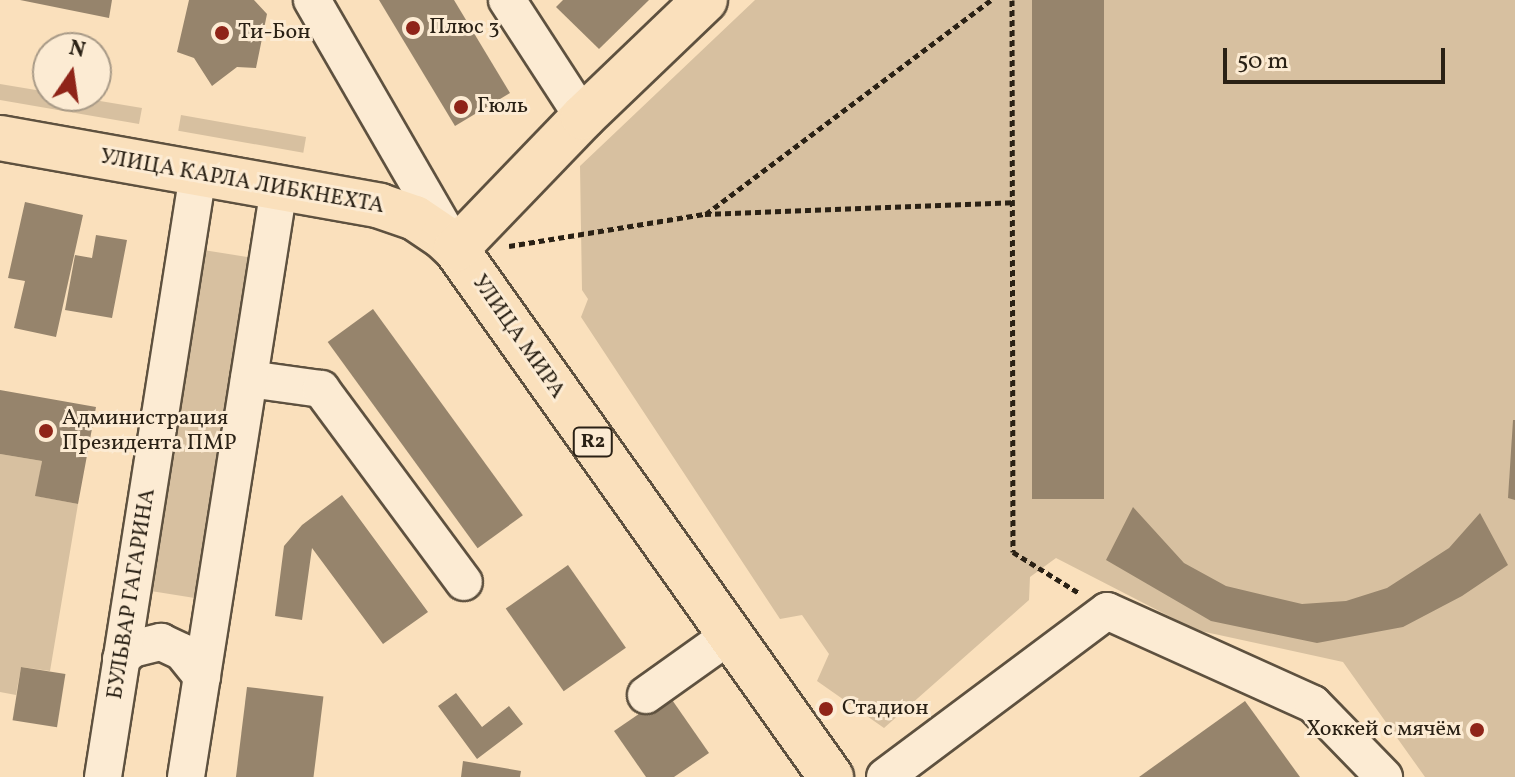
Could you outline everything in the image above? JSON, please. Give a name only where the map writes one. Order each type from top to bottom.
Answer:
[{"type":"main road","points":[[456,249],[583,117],[705,0]]},
{"type":"main road","name":"УЛИЦА КАРЛА ЛИБКНЕХТА","points":[[0,138],[398,211],[429,227],[456,249]]},
{"type":"main road","name":"УЛИЦА МИРА","points":[[456,249],[831,777]]},
{"type":"street","name":"УЛИЦА МИРА","points":[[312,0],[456,249]]},
{"type":"street","points":[[507,0],[583,117]]},
{"type":"street","name":"БУЛЬВАР ГАГАРИНА","points":[[103,777],[198,174]]},
{"type":"street","points":[[186,777],[279,188]]},
{"type":"street","points":[[249,379],[321,389],[464,582]]},
{"type":"street","points":[[885,777],[1107,611],[1313,704],[1384,777]]},
{"type":"street","points":[[646,695],[730,635]]},
{"type":"street","points":[[121,659],[132,649],[161,642],[182,652],[202,677]]},
{"type":"path","points":[[705,214],[991,0]]},
{"type":"path","points":[[1012,0],[1013,552],[1107,611]]},
{"type":"path","points":[[456,249],[513,245],[705,214],[1013,202]]},
{"type":"shaded area","points":[[755,0],[1515,0],[1515,777],[1425,777],[1343,662],[1196,630],[1056,558],[1030,577],[1029,600],[884,728],[817,681],[829,654],[802,615],[780,619],[581,317],[588,299],[582,290],[580,166]]},
{"type":"shaded area","points":[[0,84],[32,89],[32,106],[0,100]]},
{"type":"shaded area","points":[[112,103],[142,108],[139,124],[70,112],[112,112]]},
{"type":"shaded area","points":[[181,115],[306,137],[303,153],[178,131]]},
{"type":"shaded area","points":[[197,249],[253,258],[199,599],[143,590]]},
{"type":"shaded area","points":[[0,454],[42,461],[36,496],[78,504],[50,671],[21,667],[16,695],[0,692]]},
{"type":"building","points":[[20,0],[112,0],[109,18]]},
{"type":"building","name":"Ти-Бон","points":[[189,0],[254,0],[267,14],[256,68],[237,67],[212,86],[194,58],[177,52]]},
{"type":"building","points":[[379,0],[454,0],[510,93],[455,126]]},
{"type":"building","points":[[563,0],[649,0],[599,49],[556,7]]},
{"type":"building","points":[[1032,0],[1104,0],[1104,499],[1032,499]]},
{"type":"building","points":[[25,202],[83,215],[56,337],[14,328],[25,281],[8,278]]},
{"type":"building","points":[[96,235],[127,240],[112,318],[65,310],[75,255],[92,258]]},
{"type":"building","points":[[373,309],[523,515],[478,548],[328,342]]},
{"type":"building","name":"Администрация Президента ПМР","points":[[0,390],[96,407],[78,504],[35,496],[42,461],[0,454]]},
{"type":"building","points":[[1515,420],[1515,500],[1508,498]]},
{"type":"building","points":[[342,495],[428,612],[383,644],[312,548],[302,620],[275,616],[284,546],[302,525]]},
{"type":"building","points":[[1133,507],[1184,563],[1226,586],[1302,604],[1346,601],[1387,588],[1449,548],[1480,513],[1508,565],[1462,596],[1403,627],[1317,643],[1211,621],[1106,560]]},
{"type":"building","points":[[568,565],[626,648],[564,691],[506,609]]},
{"type":"building","points":[[21,667],[65,674],[57,727],[13,720]]},
{"type":"building","points":[[247,687],[323,696],[314,777],[236,777]]},
{"type":"building","points":[[456,693],[482,727],[509,706],[523,724],[477,759],[438,706]]},
{"type":"building","points":[[668,694],[709,753],[674,777],[646,777],[614,731]]},
{"type":"building","points":[[1245,701],[1300,777],[1139,777]]},
{"type":"building","points":[[463,761],[521,771],[520,777],[461,777]]},
{"type":"place","name":"Плюс 3","points":[[413,28]]},
{"type":"place","name":"Ти-Бон","points":[[222,33]]},
{"type":"place","name":"Гюль","points":[[461,107]]},
{"type":"place","name":"Администрация Президента ПМР","points":[[46,431]]},
{"type":"place","name":"Стадион","points":[[826,709]]},
{"type":"place","name":"Хоккей с мячём","points":[[1477,730]]}]
